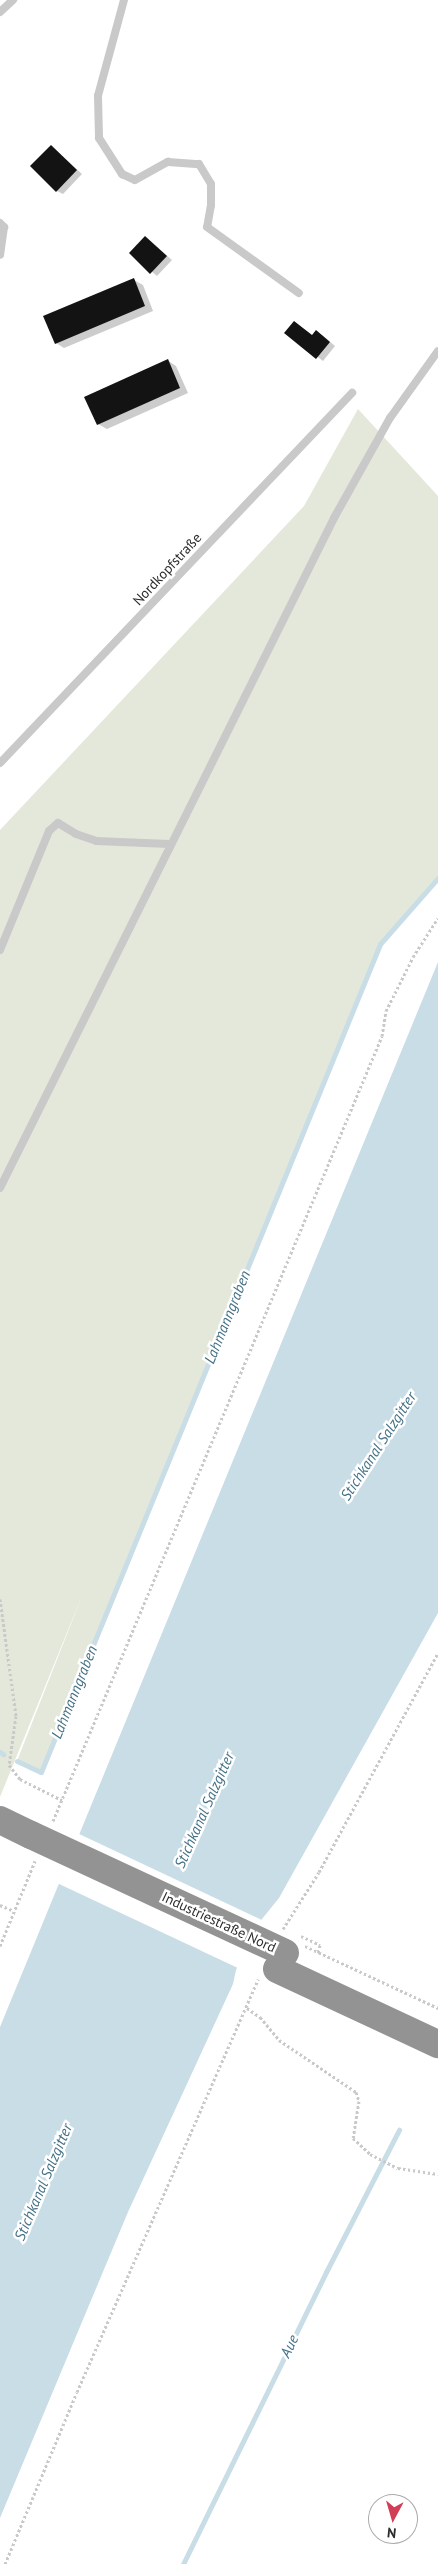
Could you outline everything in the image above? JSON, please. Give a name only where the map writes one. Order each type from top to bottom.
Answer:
[{"type":"highway","name":"Industriestraße Nord","points":[[0,1820],[29,1841],[284,1946],[438,2024]]},
{"type":"highway","name":"Industriestraße Nord","points":[[284,1946],[438,2044]]},
{"type":"lane","points":[[0,12],[13,0]]},
{"type":"lane","points":[[124,0],[98,96],[99,138],[122,174],[135,180],[168,162],[199,164],[211,184],[206,228],[299,293]]},
{"type":"lane","points":[[0,222],[4,227],[0,255]]},
{"type":"lane","points":[[0,1188],[169,844],[334,518],[390,418],[438,351]]},
{"type":"lane","name":"Nordkopfstraße","points":[[0,763],[352,393]]},
{"type":"lane","points":[[0,950],[49,831],[58,823],[76,834],[96,841],[169,844]]},
{"type":"path","points":[[0,1946],[14,1911],[29,1841],[62,1800],[382,1036],[386,1011],[413,957],[438,918]]},
{"type":"path","points":[[0,1599],[16,1716],[9,1765],[20,1779],[62,1800]]},
{"type":"path","points":[[5,2564],[76,2392],[246,2008],[284,1946],[319,1872],[438,1653]]},
{"type":"path","points":[[0,1906],[14,1911]]},
{"type":"path","points":[[284,1946],[320,1945],[318,1953]]},
{"type":"path","points":[[284,1946],[318,1953],[438,2008]]},
{"type":"path","points":[[246,2008],[260,2017],[279,2040],[356,2092],[358,2101],[353,2138],[370,2154],[398,2168],[438,2174]]},
{"type":"shaded area","points":[[358,409],[438,496],[438,878],[380,944],[41,1772],[17,1761],[84,1591],[0,1797],[0,830],[304,506]]},
{"type":"water","name":"Stichkanal Salzgitter","points":[[438,962],[438,1613],[279,1898],[262,1919],[236,1970],[233,1984],[128,2212],[0,2518],[0,2027]]},
{"type":"pier","points":[[77,1833],[264,1921],[240,1969],[57,1883]]},
{"type":"building","points":[[51,145],[77,170],[56,192],[30,166]]},
{"type":"building","points":[[145,236],[167,256],[150,274],[129,253]]},
{"type":"building","points":[[134,278],[145,306],[55,344],[43,316]]},
{"type":"building","points":[[294,321],[312,335],[316,330],[330,342],[316,359],[284,333]]},
{"type":"building","points":[[168,359],[180,388],[97,425],[84,397]]},
{"type":"waterway","name":"Lahmanngraben","points":[[17,1761],[41,1772],[380,944],[438,878]]},
{"type":"waterway","name":"Aue","points":[[183,2564],[326,2272],[399,2130]]}]
